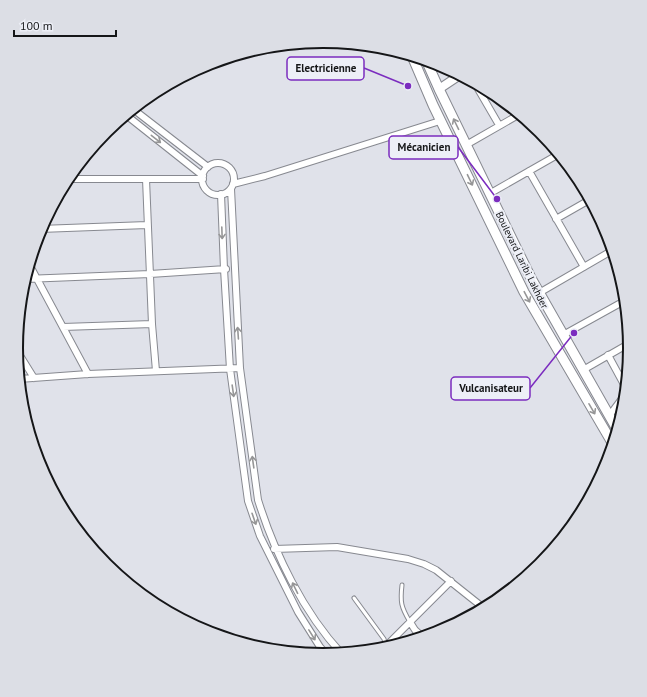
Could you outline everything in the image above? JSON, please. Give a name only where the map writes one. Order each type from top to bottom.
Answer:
[{"type":"main road","name":"Boulevard Laribi Lakhder","points":[[415,62],[440,121],[524,292],[610,439]]},
{"type":"main road","name":"Boulevard Laribi Lakhder","points":[[429,68],[489,194],[539,293],[614,425]]},
{"type":"main road","points":[[428,95],[439,89]]},
{"type":"street","points":[[439,89],[455,78]]},
{"type":"street","points":[[480,92],[499,125]]},
{"type":"street","points":[[138,113],[208,167]]},
{"type":"street","points":[[466,145],[514,117]]},
{"type":"street","points":[[130,119],[203,177]]},
{"type":"street","points":[[337,648],[329,640],[299,596],[276,548],[258,500],[240,368],[234,269],[232,186],[234,175],[229,167],[221,163],[216,163],[208,167],[203,177],[205,187],[208,191],[221,194],[232,186],[440,121]]},
{"type":"street","points":[[489,194],[554,157]]},
{"type":"street","points":[[529,171],[584,267]]},
{"type":"street","points":[[76,179],[203,177]]},
{"type":"street","points":[[146,179],[152,324],[156,372]]},
{"type":"street","points":[[221,194],[230,369],[248,502],[266,550],[298,612],[322,649]]},
{"type":"street","points":[[556,219],[586,202]]},
{"type":"street","points":[[48,229],[147,225]]},
{"type":"street","points":[[539,293],[608,253]]},
{"type":"street","points":[[31,278],[234,269]]},
{"type":"street","points":[[33,271],[88,374]]},
{"type":"street","points":[[563,335],[620,303]]},
{"type":"street","points":[[63,328],[152,324]]},
{"type":"street","points":[[583,370],[624,346]]},
{"type":"street","points":[[608,355],[622,381]]},
{"type":"street","points":[[24,361],[34,378]]},
{"type":"street","points":[[25,379],[88,374],[240,368]]},
{"type":"street","points":[[609,416],[619,403]]},
{"type":"street","points":[[266,550],[276,548],[337,547],[408,559],[436,570],[480,605]]},
{"type":"street","points":[[393,641],[451,582]]},
{"type":"street","points":[[410,622],[419,633]]},
{"type":"lane","points":[[402,585],[400,598],[401,605],[410,622]]},
{"type":"lane","points":[[354,598],[384,639],[384,643]]},
{"type":"place","name":"Electricienne","points":[[408,86]]},
{"type":"place","name":"Mécanicien","points":[[497,199]]},
{"type":"place","name":"Vulcanisateur","points":[[574,333]]}]
